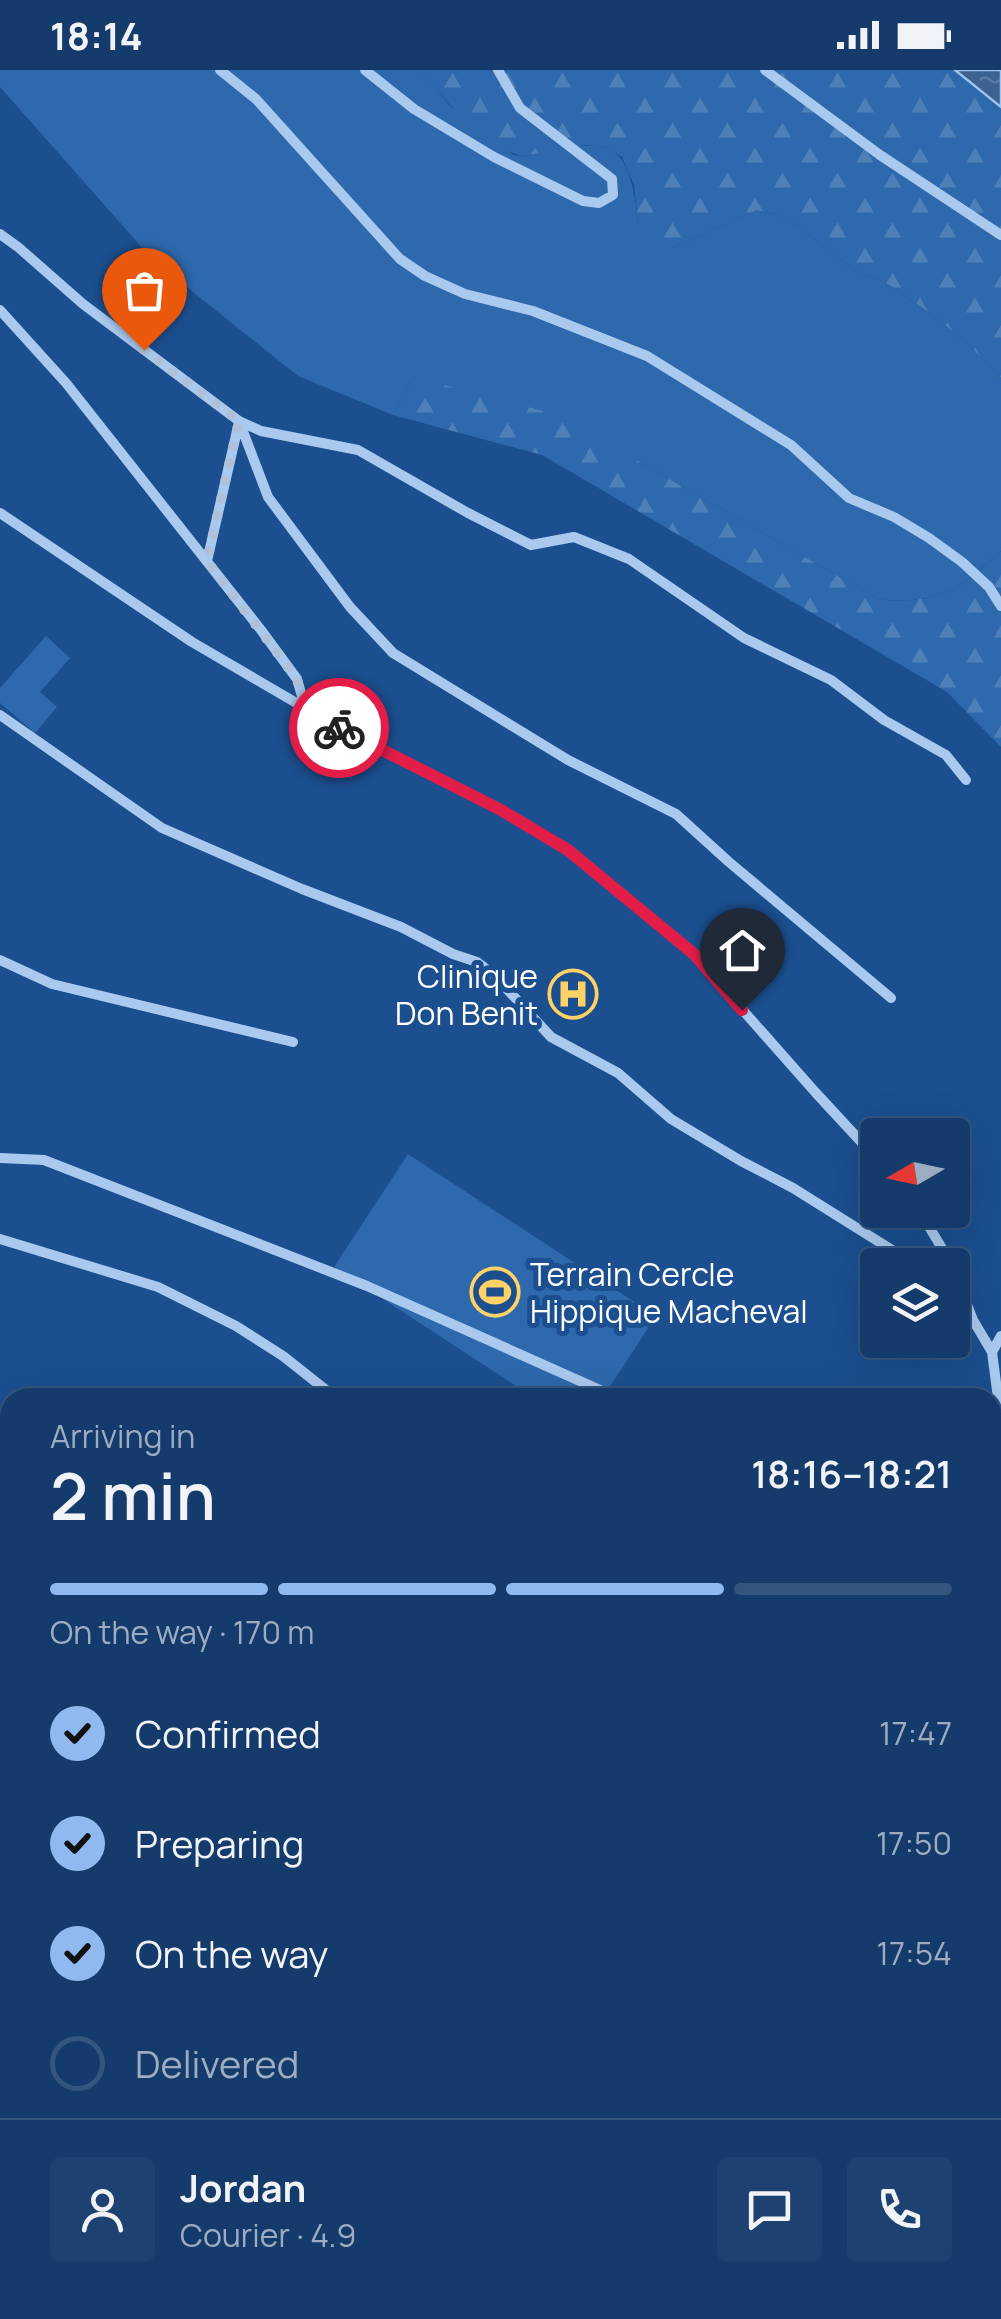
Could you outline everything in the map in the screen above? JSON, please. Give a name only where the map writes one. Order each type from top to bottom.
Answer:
[{"type":"street","points":[[220,70],[256,99],[400,259],[464,294],[533,310],[647,356],[791,445],[848,498],[894,517],[929,538],[990,587],[1001,606]]},
{"type":"street","points":[[365,70],[414,109],[512,166],[583,201],[600,203],[613,195],[612,179],[520,108],[498,70]]},
{"type":"street","points":[[765,70],[880,155],[1001,234]]},
{"type":"street","points":[[0,234],[84,304],[239,421],[261,431],[358,450],[531,545],[574,537],[630,559],[744,638],[831,680],[884,720],[946,755],[966,780]]},
{"type":"street","points":[[0,310],[66,383],[207,561],[297,679],[305,708]]},
{"type":"street","points":[[207,561],[239,421]]},
{"type":"street","points":[[239,421],[268,497],[350,607],[393,653],[568,760],[676,814],[892,998]]},
{"type":"street","points":[[0,513],[192,642],[352,736],[501,810],[568,850],[694,954],[860,1141]]},
{"type":"street","points":[[0,715],[162,828],[476,962],[494,975],[551,1037],[618,1072],[671,1119],[889,1248]]},
{"type":"street","points":[[0,960],[52,984],[293,1042]]},
{"type":"street","points":[[0,1158],[44,1160],[367,1286],[596,1388]]},
{"type":"street","points":[[0,1239],[158,1287],[268,1346],[323,1388]]},
{"type":"street","points":[[970,1310],[992,1352],[997,1388]]},
{"type":"street","points":[[970,1316],[974,1320]]},
{"type":"street","points":[[992,1352],[1001,1336]]},
{"type":"green space","points":[[0,70],[421,70],[450,106],[513,155],[592,146],[618,155],[627,169],[638,221],[672,248],[757,210],[778,215],[853,269],[886,283],[927,311],[964,340],[1001,378],[1001,551],[957,587],[938,595],[898,601],[878,599],[633,458],[413,377],[393,415],[298,376],[153,260],[0,87]]},
{"type":"green space","points":[[421,70],[955,70],[1001,107],[1001,378],[964,340],[927,311],[886,283],[853,269],[778,215],[757,210],[662,250],[649,240],[638,221],[634,185],[622,157],[605,147],[586,145],[524,156],[509,152],[467,122]]},
{"type":"green space","points":[[413,377],[543,411],[633,458],[878,599],[898,601],[938,595],[969,579],[1001,551],[1001,747],[947,692],[542,455],[393,415]]},
{"type":"green space","points":[[46,636],[70,658],[40,692],[57,707],[35,733],[0,703],[0,688]]},
{"type":"green space","name":"Terrain Cercle Hippique Macheval","points":[[408,1154],[656,1316],[609,1388],[519,1388],[334,1267]]},
{"type":"water","points":[[955,70],[1001,70],[1001,107]]},
{"type":"way so far","points":[[144,350],[239,421],[207,561],[297,679],[305,708],[339,728]]},
{"type":"place","name":"Clinique Don Benit","points":[[573,994]]},
{"type":"place","name":"Terrain Cercle Hippique Macheval","points":[[495,1292]]},
{"type":"route","points":[[339,728],[501,810],[568,850],[694,954],[742,1010]]}]
